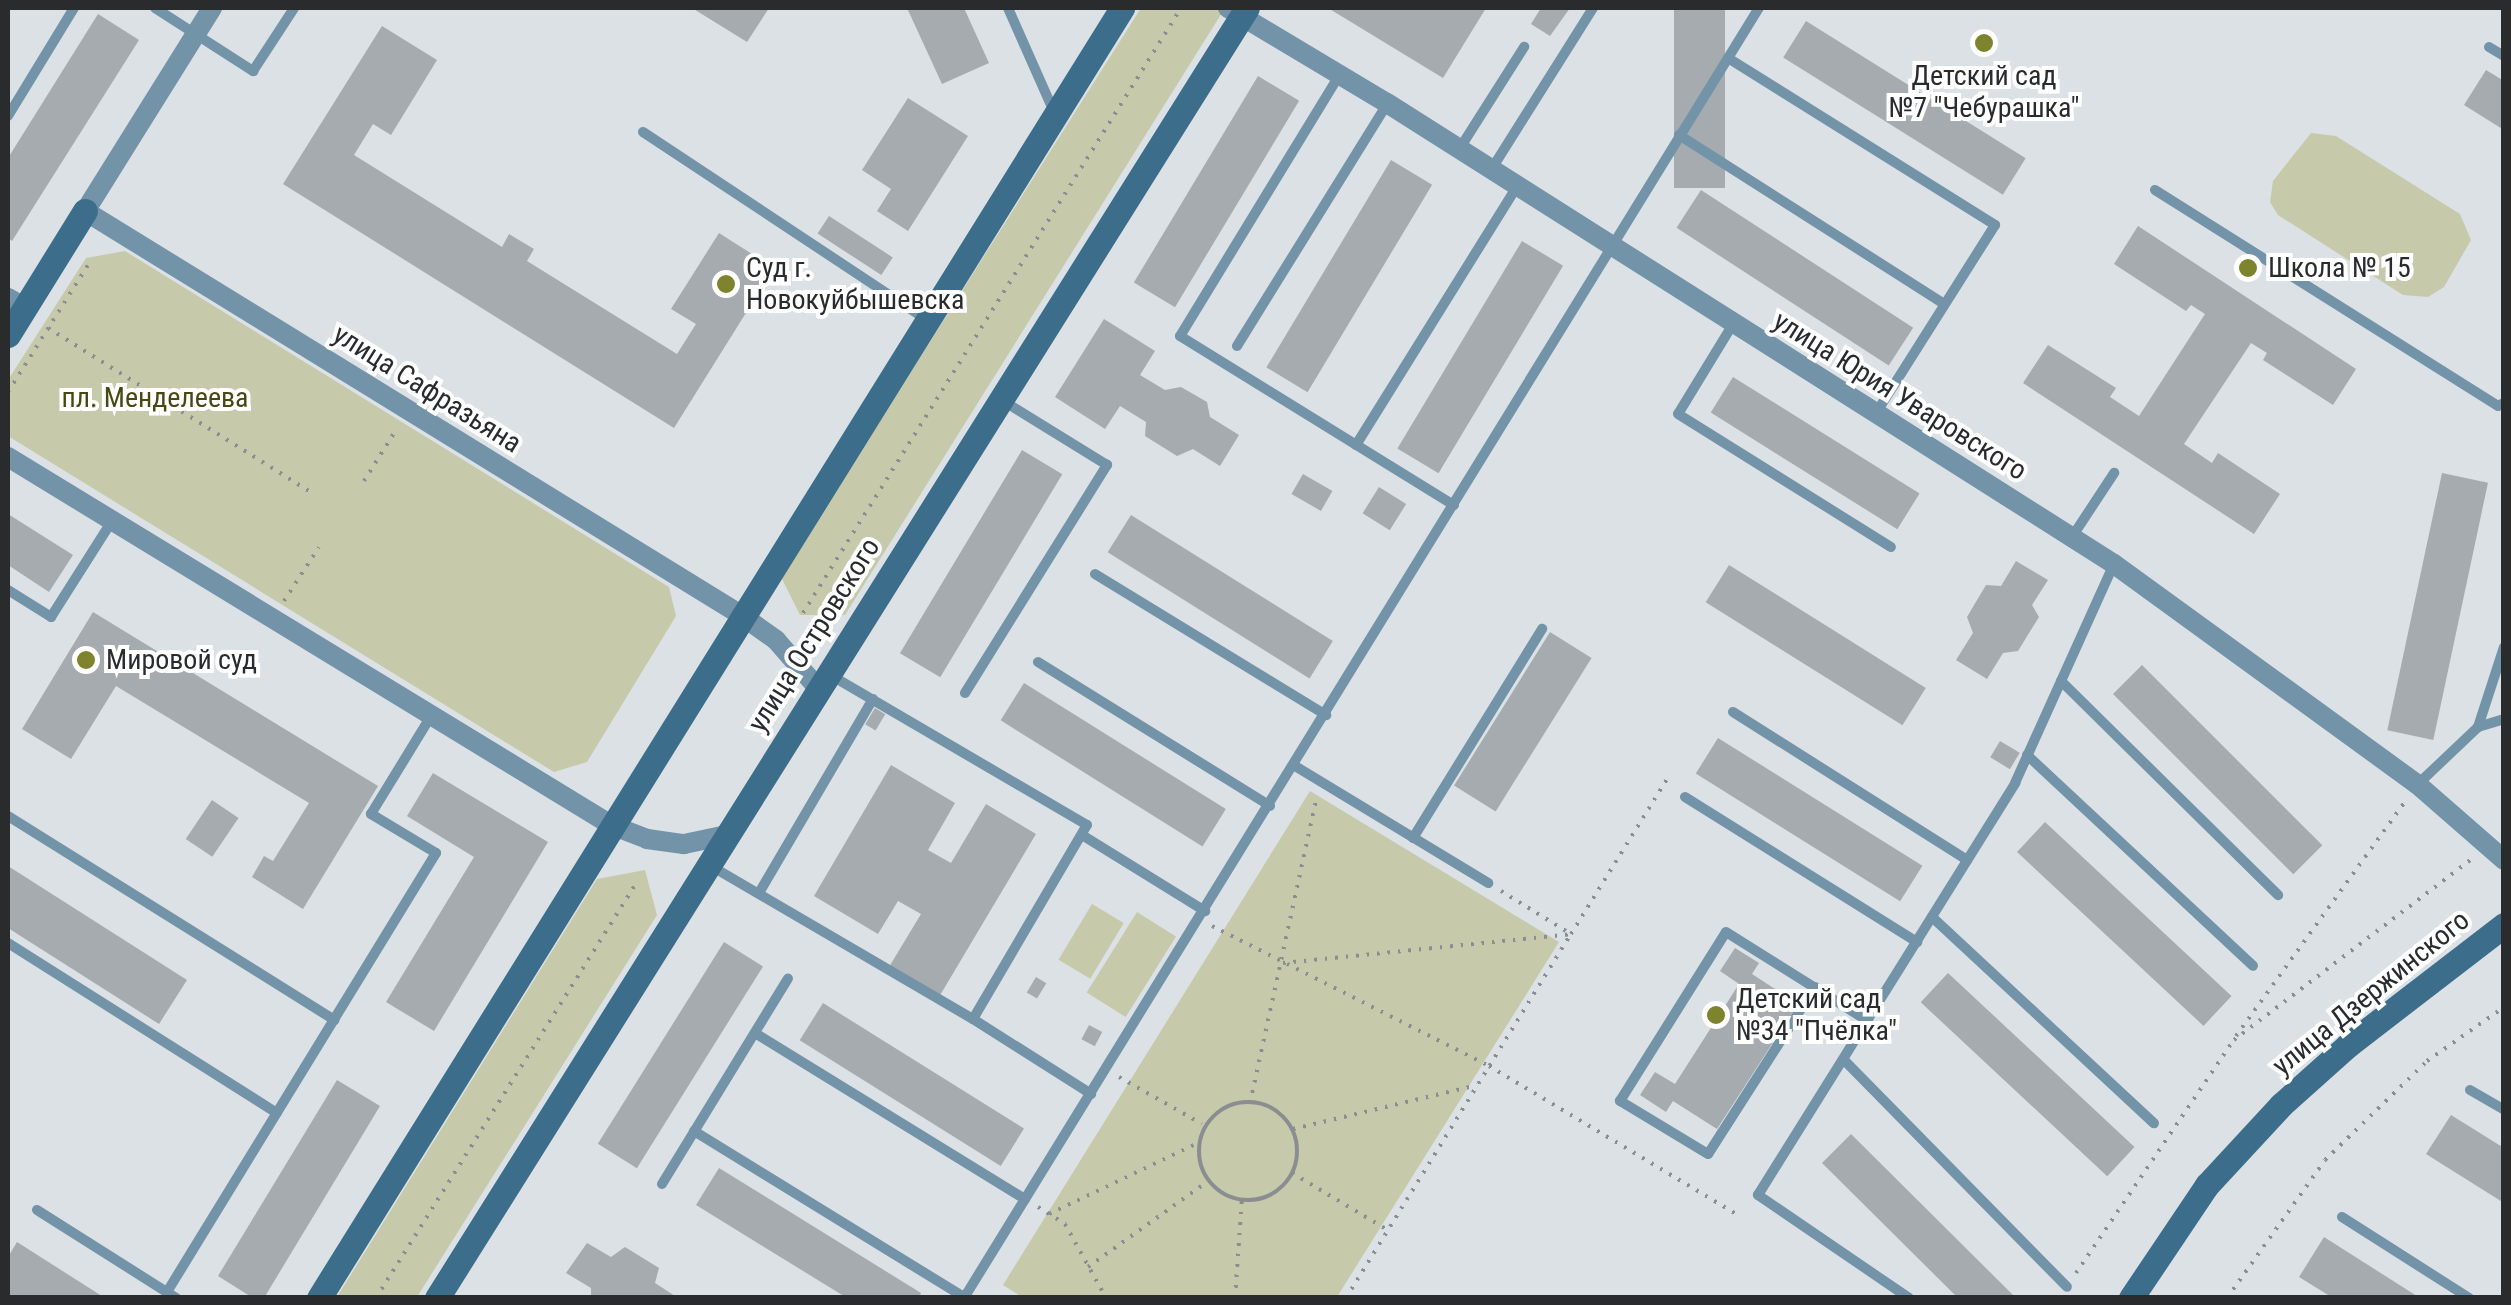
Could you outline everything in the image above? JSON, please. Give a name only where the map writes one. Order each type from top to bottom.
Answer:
[{"type":"main road","points":[[319,1298],[1122,8]]},
{"type":"main road","name":"улица Островского","points":[[437,1298],[1239,10]]},
{"type":"main road","points":[[8,336],[16,303],[86,211]]},
{"type":"main road","name":"улица Дзержинского","points":[[2131,1298],[2207,1185],[2281,1106],[2348,1045],[2504,925]]},
{"type":"street","points":[[86,211],[212,8]]},
{"type":"street","name":"улица Юрия Уваровского","points":[[1239,10],[2114,564],[2417,784],[2497,852]]},
{"type":"street","name":"улица Сафразьяна","points":[[86,211],[741,615],[821,680]]},
{"type":"street","points":[[8,458],[611,826],[647,839],[684,844],[723,836]]},
{"type":"lane","points":[[8,116],[74,8]]},
{"type":"lane","points":[[155,8],[253,71],[294,8]]},
{"type":"lane","points":[[1008,8],[1056,115]]},
{"type":"lane","points":[[1492,170],[1593,8]]},
{"type":"lane","points":[[694,1130],[964,1297],[1326,716],[1759,8]]},
{"type":"lane","points":[[2489,47],[2504,56]]},
{"type":"lane","points":[[1460,149],[1524,48]]},
{"type":"lane","points":[[1728,58],[1995,225],[1876,413]]},
{"type":"lane","points":[[1340,74],[1180,336],[1454,505]]},
{"type":"lane","points":[[1237,346],[1387,103]]},
{"type":"lane","points":[[643,132],[927,320]]},
{"type":"lane","points":[[1679,135],[1944,304]]},
{"type":"lane","points":[[1356,445],[1517,186]]},
{"type":"lane","points":[[2155,190],[2498,406],[2504,403]]},
{"type":"lane","points":[[1734,323],[1678,414],[1892,547]]},
{"type":"lane","points":[[965,693],[1107,465],[999,398]]},
{"type":"lane","points":[[2072,537],[2114,473]]},
{"type":"lane","points":[[8,590],[51,617],[112,521]]},
{"type":"lane","points":[[1909,1298],[1758,1195],[1917,942],[2027,756],[2114,564]]},
{"type":"lane","points":[[1096,574],[1326,716]]},
{"type":"lane","points":[[1413,838],[1542,628]]},
{"type":"lane","points":[[2478,727],[2504,646]]},
{"type":"lane","points":[[1038,662],[1270,806]]},
{"type":"lane","points":[[821,680],[873,700],[1088,825],[973,1019]]},
{"type":"lane","points":[[2061,680],[2278,895]]},
{"type":"lane","points":[[759,893],[873,700]]},
{"type":"lane","points":[[1733,712],[1967,860]]},
{"type":"lane","points":[[36,1210],[172,1295],[277,1112],[436,853],[371,814],[432,716]]},
{"type":"lane","points":[[2417,784],[2478,727],[2504,719]]},
{"type":"lane","points":[[2027,756],[2252,966]]},
{"type":"lane","points":[[1295,766],[1488,883]]},
{"type":"lane","points":[[1685,797],[1917,942]]},
{"type":"lane","points":[[8,816],[334,1020]]},
{"type":"lane","points":[[1082,834],[1202,915]]},
{"type":"lane","points":[[706,863],[973,1019],[1091,1094]]},
{"type":"lane","points":[[1932,917],[2154,1123]]},
{"type":"lane","points":[[1814,987],[1708,1154],[1620,1101],[1726,932],[1868,1020]]},
{"type":"lane","points":[[8,942],[277,1112]]},
{"type":"lane","points":[[662,1184],[788,978]]},
{"type":"lane","points":[[754,1033],[1025,1200]]},
{"type":"lane","points":[[1844,1060],[2066,1287]]},
{"type":"lane","points":[[2470,1090],[2504,1110]]},
{"type":"lane","points":[[2342,1217],[2469,1298]]},
{"type":"path","points":[[803,613],[1181,8]]},
{"type":"path","points":[[8,392],[90,260]]},
{"type":"path","points":[[48,328],[309,491]]},
{"type":"path","points":[[364,481],[402,422]]},
{"type":"path","points":[[282,605],[318,547]]},
{"type":"path","points":[[1346,1298],[1667,779]]},
{"type":"path","points":[[1250,1103],[1320,781]]},
{"type":"path","points":[[2066,1287],[2234,1040],[2417,784]]},
{"type":"path","points":[[2234,1040],[2497,852]]},
{"type":"path","points":[[376,1298],[636,883]]},
{"type":"path","points":[[1488,883],[1571,934]]},
{"type":"path","points":[[1202,915],[1279,963],[1489,1066],[1738,1215]]},
{"type":"path","points":[[1279,963],[1571,934]]},
{"type":"path","points":[[2227,1298],[2325,1160],[2427,1061],[2504,1007]]},
{"type":"path","points":[[1106,1070],[1204,1125]]},
{"type":"path","points":[[1293,1129],[1477,1085]]},
{"type":"path","points":[[1250,1103],[1280,1113],[1293,1129],[1296,1141],[1292,1173],[1280,1190],[1263,1198],[1242,1200],[1224,1194],[1208,1182],[1199,1143],[1204,1125],[1222,1108],[1250,1103]]},
{"type":"path","points":[[1049,1214],[1199,1143]]},
{"type":"path","points":[[1292,1173],[1388,1230]]},
{"type":"path","points":[[1088,1267],[1208,1182]]},
{"type":"path","points":[[1025,1200],[1065,1224],[1106,1298]]},
{"type":"path","points":[[1235,1298],[1242,1200]]},
{"type":"green space","points":[[1141,8],[1225,8],[845,615],[800,615],[781,577]]},
{"type":"green space","points":[[2311,133],[2336,136],[2460,214],[2471,240],[2444,287],[2428,297],[2403,295],[2278,215],[2270,202],[2273,181]]},
{"type":"green space","name":"пл. Менделеева","points":[[125,251],[669,587],[676,616],[587,762],[554,772],[8,436],[8,380],[86,258]]},
{"type":"green space","points":[[1310,791],[1559,942],[1337,1297],[1022,1297],[1003,1285]]},
{"type":"green space","points":[[645,870],[657,915],[417,1297],[337,1297],[597,879]]},
{"type":"green space","points":[[1092,904],[1124,923],[1090,979],[1059,960]]},
{"type":"green space","points":[[1137,912],[1176,936],[1126,1017],[1087,993]]},
{"type":"building","points":[[692,8],[769,8],[747,42]]},
{"type":"building","points":[[907,8],[964,8],[989,63],[942,84]]},
{"type":"building","points":[[1328,8],[1486,8],[1443,78]]},
{"type":"building","points":[[1541,8],[1570,8],[1550,36],[1531,24]]},
{"type":"building","points":[[1674,8],[1725,8],[1725,188],[1674,188]]},
{"type":"building","points":[[98,14],[139,40],[12,241],[8,238],[8,158]]},
{"type":"building","points":[[1806,21],[2026,158],[2003,195],[1783,57]]},
{"type":"building","points":[[382,26],[437,60],[391,135],[373,124],[354,155],[502,247],[509,234],[534,249],[527,261],[677,354],[696,324],[671,309],[719,233],[774,268],[674,428],[283,184]]},
{"type":"building","points":[[2486,70],[2504,81],[2504,130],[2464,105]]},
{"type":"building","points":[[1258,76],[1299,101],[1175,307],[1134,283]]},
{"type":"building","points":[[908,98],[968,136],[908,231],[877,211],[891,189],[862,170]]},
{"type":"building","points":[[1391,160],[1432,185],[1308,392],[1266,367]]},
{"type":"building","points":[[1701,190],[1913,328],[1889,366],[1676,228]]},
{"type":"building","points":[[829,216],[893,257],[881,275],[818,234]]},
{"type":"building","points":[[2138,226],[2356,369],[2333,405],[2263,360],[2267,353],[2251,343],[2184,444],[2212,463],[2218,453],[2280,494],[2254,534],[2023,383],[2048,345],[2116,388],[2110,397],[2139,416],[2205,314],[2191,305],[2186,311],[2114,264]]},
{"type":"building","points":[[1522,241],[1563,266],[1439,473],[1397,448]]},
{"type":"building","points":[[1104,319],[1155,351],[1140,375],[1165,390],[1181,387],[1207,402],[1210,417],[1239,435],[1220,466],[1193,449],[1177,456],[1145,436],[1146,422],[1120,406],[1105,429],[1055,397]]},
{"type":"building","points":[[1733,377],[1920,494],[1897,529],[1711,413]]},
{"type":"building","points":[[1022,450],[1062,474],[940,677],[900,653]]},
{"type":"building","points":[[2442,473],[2488,483],[2433,740],[2387,730]]},
{"type":"building","points":[[1303,474],[1332,491],[1321,511],[1292,494]]},
{"type":"building","points":[[1379,487],[1406,504],[1390,530],[1363,513]]},
{"type":"building","points":[[8,514],[73,555],[49,592],[8,565]]},
{"type":"building","points":[[1131,515],[1333,641],[1310,678],[1108,552]]},
{"type":"building","points":[[2016,561],[2048,580],[2032,605],[2039,617],[2018,651],[2003,653],[1987,679],[1956,660],[1973,633],[1967,617],[1986,585],[2001,586]]},
{"type":"building","points":[[1729,565],[1926,688],[1902,725],[1706,602]]},
{"type":"building","points":[[93,612],[378,786],[303,909],[252,877],[264,856],[273,861],[309,803],[116,686],[71,759],[22,729]]},
{"type":"building","points":[[1550,632],[1592,658],[1496,811],[1454,785]]},
{"type":"building","points":[[2142,665],[2322,845],[2293,874],[2113,694]]},
{"type":"building","points":[[1024,683],[1226,809],[1203,846],[1001,720]]},
{"type":"building","points":[[875,708],[885,714],[876,730],[865,724]]},
{"type":"building","points":[[1718,738],[1922,866],[1900,901],[1696,774]]},
{"type":"building","points":[[2000,741],[2020,753],[2010,769],[1990,757]]},
{"type":"building","points":[[891,765],[955,803],[928,850],[951,863],[986,804],[1036,834],[939,997],[889,967],[921,914],[898,901],[878,934],[814,896]]},
{"type":"building","points":[[433,773],[548,842],[434,1031],[386,1002],[474,857],[407,816]]},
{"type":"building","points":[[212,800],[239,818],[212,857],[186,839]]},
{"type":"building","points":[[2045,822],[2231,996],[2204,1026],[2017,852]]},
{"type":"building","points":[[8,866],[187,980],[159,1024],[8,928]]},
{"type":"building","points":[[724,942],[763,966],[637,1168],[598,1144]]},
{"type":"building","points":[[1735,948],[1759,963],[1752,974],[1798,1004],[1717,1129],[1673,1101],[1666,1112],[1640,1095],[1655,1072],[1675,1084],[1739,984],[1720,971]]},
{"type":"building","points":[[1948,973],[2134,1147],[2107,1176],[1921,1002]]},
{"type":"building","points":[[1036,977],[1046,983],[1037,999],[1027,992]]},
{"type":"building","points":[[823,1003],[1024,1129],[1001,1166],[800,1040]]},
{"type":"building","points":[[1089,1025],[1102,1032],[1095,1046],[1081,1039]]},
{"type":"building","points":[[337,1080],[380,1106],[264,1298],[253,1298],[218,1276]]},
{"type":"building","points":[[2451,1115],[2504,1148],[2504,1203],[2426,1154]]},
{"type":"building","points":[[1851,1134],[2016,1298],[1958,1298],[1822,1163]]},
{"type":"building","points":[[719,1168],[921,1293],[919,1298],[847,1298],[696,1205]]},
{"type":"building","points":[[2324,1237],[2420,1298],[2333,1298],[2299,1277]]},
{"type":"building","points":[[17,1242],[105,1298],[8,1298],[8,1257]]},
{"type":"building","points":[[587,1243],[611,1257],[625,1247],[659,1268],[655,1283],[678,1298],[591,1298],[591,1288],[566,1273]]},
{"type":"place","name":"Детский сад №7 \"Чебурашка\"","points":[[1984,43]]},
{"type":"place","name":"Школа № 15","points":[[2248,268]]},
{"type":"place","name":"Суд г. Новокуйбышевска","points":[[726,284]]},
{"type":"place","name":"Мировой суд","points":[[86,660]]},
{"type":"place","name":"Детский сад №34 \"Пчёлка\"","points":[[1716,1015]]}]
